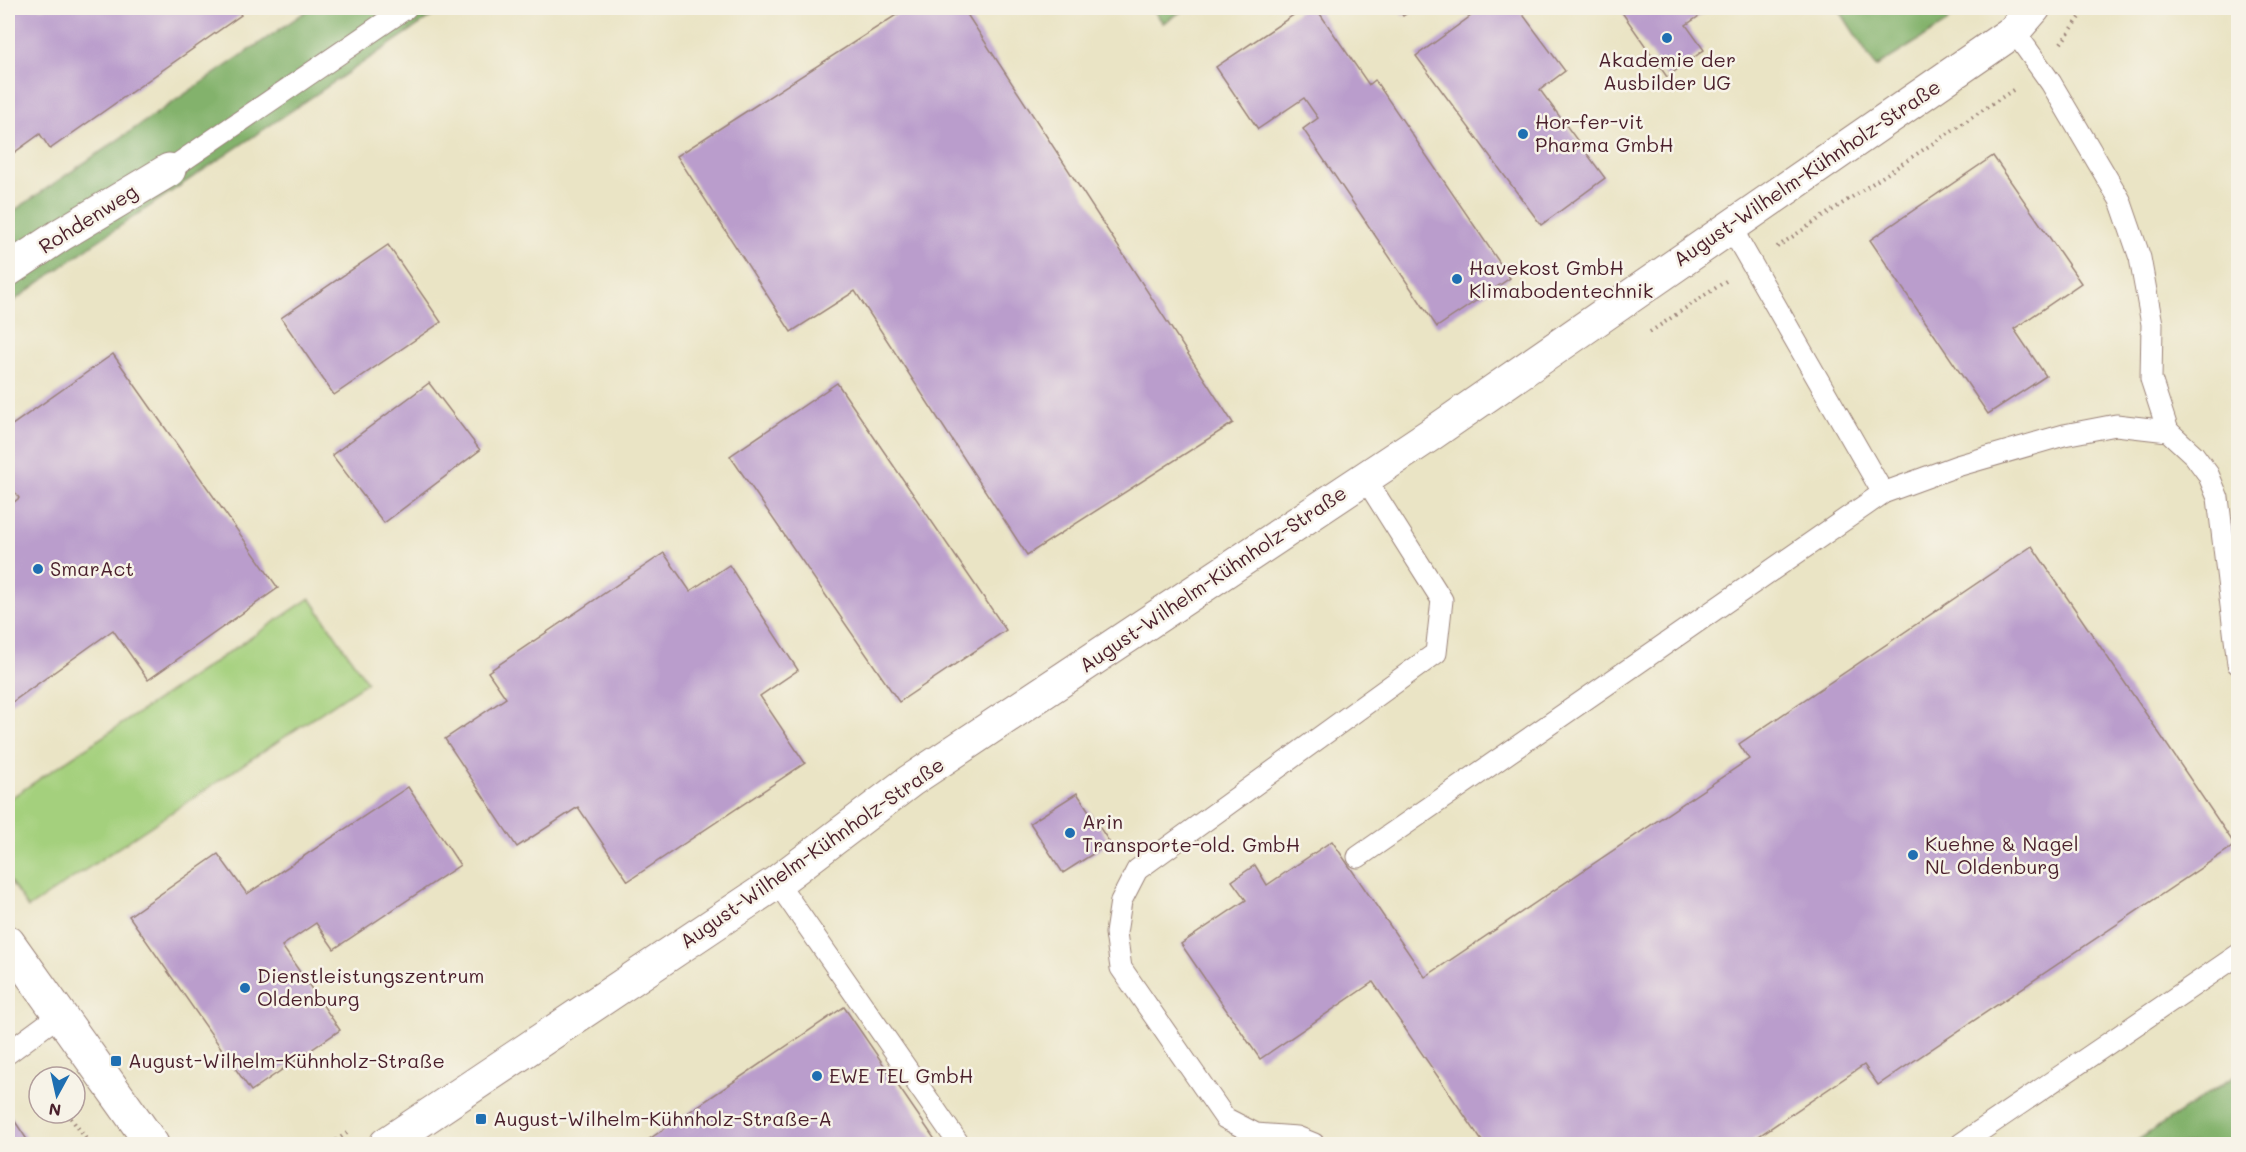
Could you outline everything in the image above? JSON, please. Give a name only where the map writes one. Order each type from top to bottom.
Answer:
[{"type":"street","name":"August-Wilhelm-Kühnholz-Straße","points":[[386,1144],[777,882],[910,781],[1365,478],[1730,226],[2024,19]]},
{"type":"street","name":"Rohdenweg","points":[[8,270],[62,234],[169,170]]},
{"type":"street","points":[[8,942],[152,1144]]},
{"type":"lane","points":[[169,170],[406,8]]},
{"type":"lane","points":[[2024,19],[2051,83],[2120,200],[2140,258],[2152,324],[2151,379],[2168,431],[2194,455],[2208,474],[2218,498],[2238,664]]},
{"type":"lane","points":[[1730,226],[1883,493]]},
{"type":"lane","points":[[1358,857],[1883,493],[1957,466],[2064,435],[2116,425],[2168,431]]},
{"type":"lane","points":[[1314,1144],[1297,1137],[1256,1134],[1225,1118],[1121,968],[1116,933],[1121,901],[1137,870],[1436,653],[1442,600],[1365,478]]},
{"type":"lane","points":[[2218,498],[2238,508]]},
{"type":"lane","points":[[777,882],[959,1144]]},
{"type":"lane","points":[[1961,1144],[2238,955]]},
{"type":"lane","points":[[8,1053],[59,1015]]},
{"type":"path","points":[[76,1125],[90,1144]]},
{"type":"green space","points":[[311,8],[444,8],[92,245],[8,305],[8,215]]},
{"type":"green space","points":[[1152,8],[1187,8],[1163,23]]},
{"type":"green space","points":[[1838,8],[1959,8],[1945,24],[1876,67]]},
{"type":"green space","points":[[310,598],[367,682],[28,908],[8,878],[8,800]]},
{"type":"green space","points":[[2238,1074],[2238,1144],[2132,1144]]},
{"type":"building","points":[[8,8],[236,8],[241,15],[50,149],[40,134],[8,157]]},
{"type":"building","points":[[907,8],[963,8],[1233,423],[1027,555],[855,291],[791,332],[677,156]]},
{"type":"building","points":[[1304,8],[1316,8],[1369,85],[1375,80],[1510,278],[1437,327],[1303,129],[1318,118],[1304,98],[1258,129],[1216,67]]},
{"type":"building","points":[[1398,8],[1415,8],[1403,16]]},
{"type":"building","name":"Hor-fer-vit Pharma GmbH","points":[[1482,8],[1518,8],[1565,71],[1540,90],[1605,178],[1541,225],[1416,56]]},
{"type":"building","name":"Akademie der Ausbilder UG","points":[[1626,8],[1711,8],[1686,25],[1704,50],[1667,77],[1621,11]]},
{"type":"building","points":[[1993,156],[2081,283],[2014,329],[2046,376],[1988,414],[1870,240]]},
{"type":"building","points":[[388,245],[441,322],[334,395],[281,318]]},
{"type":"building","points":[[113,354],[278,588],[148,680],[113,630],[8,705],[8,507],[19,498],[8,482],[8,428]]},
{"type":"building","points":[[429,383],[480,450],[384,523],[332,455]]},
{"type":"building","points":[[837,383],[1006,630],[899,702],[730,456]]},
{"type":"building","name":"Kuehne & Nagel NL Oldenburg","points":[[2032,546],[2235,845],[1878,1085],[1864,1065],[1747,1144],[1484,1144],[1373,982],[1260,1059],[1181,944],[1246,900],[1232,881],[1255,865],[1267,885],[1332,841],[1425,977],[1749,759],[1739,744]]},
{"type":"building","points":[[664,553],[690,591],[729,565],[798,670],[760,696],[805,763],[628,881],[578,807],[517,847],[445,739],[506,698],[488,672]]},
{"type":"building","points":[[408,787],[460,865],[334,949],[316,923],[282,946],[340,1030],[251,1091],[129,916],[218,854],[247,894]]},
{"type":"building","name":"Arin Transporte-old. GmbH","points":[[1077,793],[1110,843],[1063,873],[1030,823]]},
{"type":"building","name":"EWE TEL GmbH","points":[[844,1007],[938,1144],[642,1144]]},
{"type":"building","points":[[8,1111],[30,1144],[8,1144]]},
{"type":"place","name":"Akademie der Ausbilder UG","points":[[1667,38]]},
{"type":"place","name":"Hor-fer-vit Pharma GmbH","points":[[1523,134]]},
{"type":"place","name":"Havekost GmbH Klimabodentechnik","points":[[1457,279]]},
{"type":"place","name":"SmarAct","points":[[38,569]]},
{"type":"place","name":"Arin Transporte-old. GmbH","points":[[1070,833]]},
{"type":"place","name":"Kuehne & Nagel NL Oldenburg","points":[[1913,855]]},
{"type":"place","name":"Dienstleistungszentrum Oldenburg","points":[[245,988]]},
{"type":"place","name":"August-Wilhelm-Kühnholz-Straße","points":[[116,1061]]},
{"type":"place","name":"EWE TEL GmbH","points":[[817,1076]]},
{"type":"place","name":"August-Wilhelm-Kühnholz-Straße-A","points":[[481,1119]]}]
